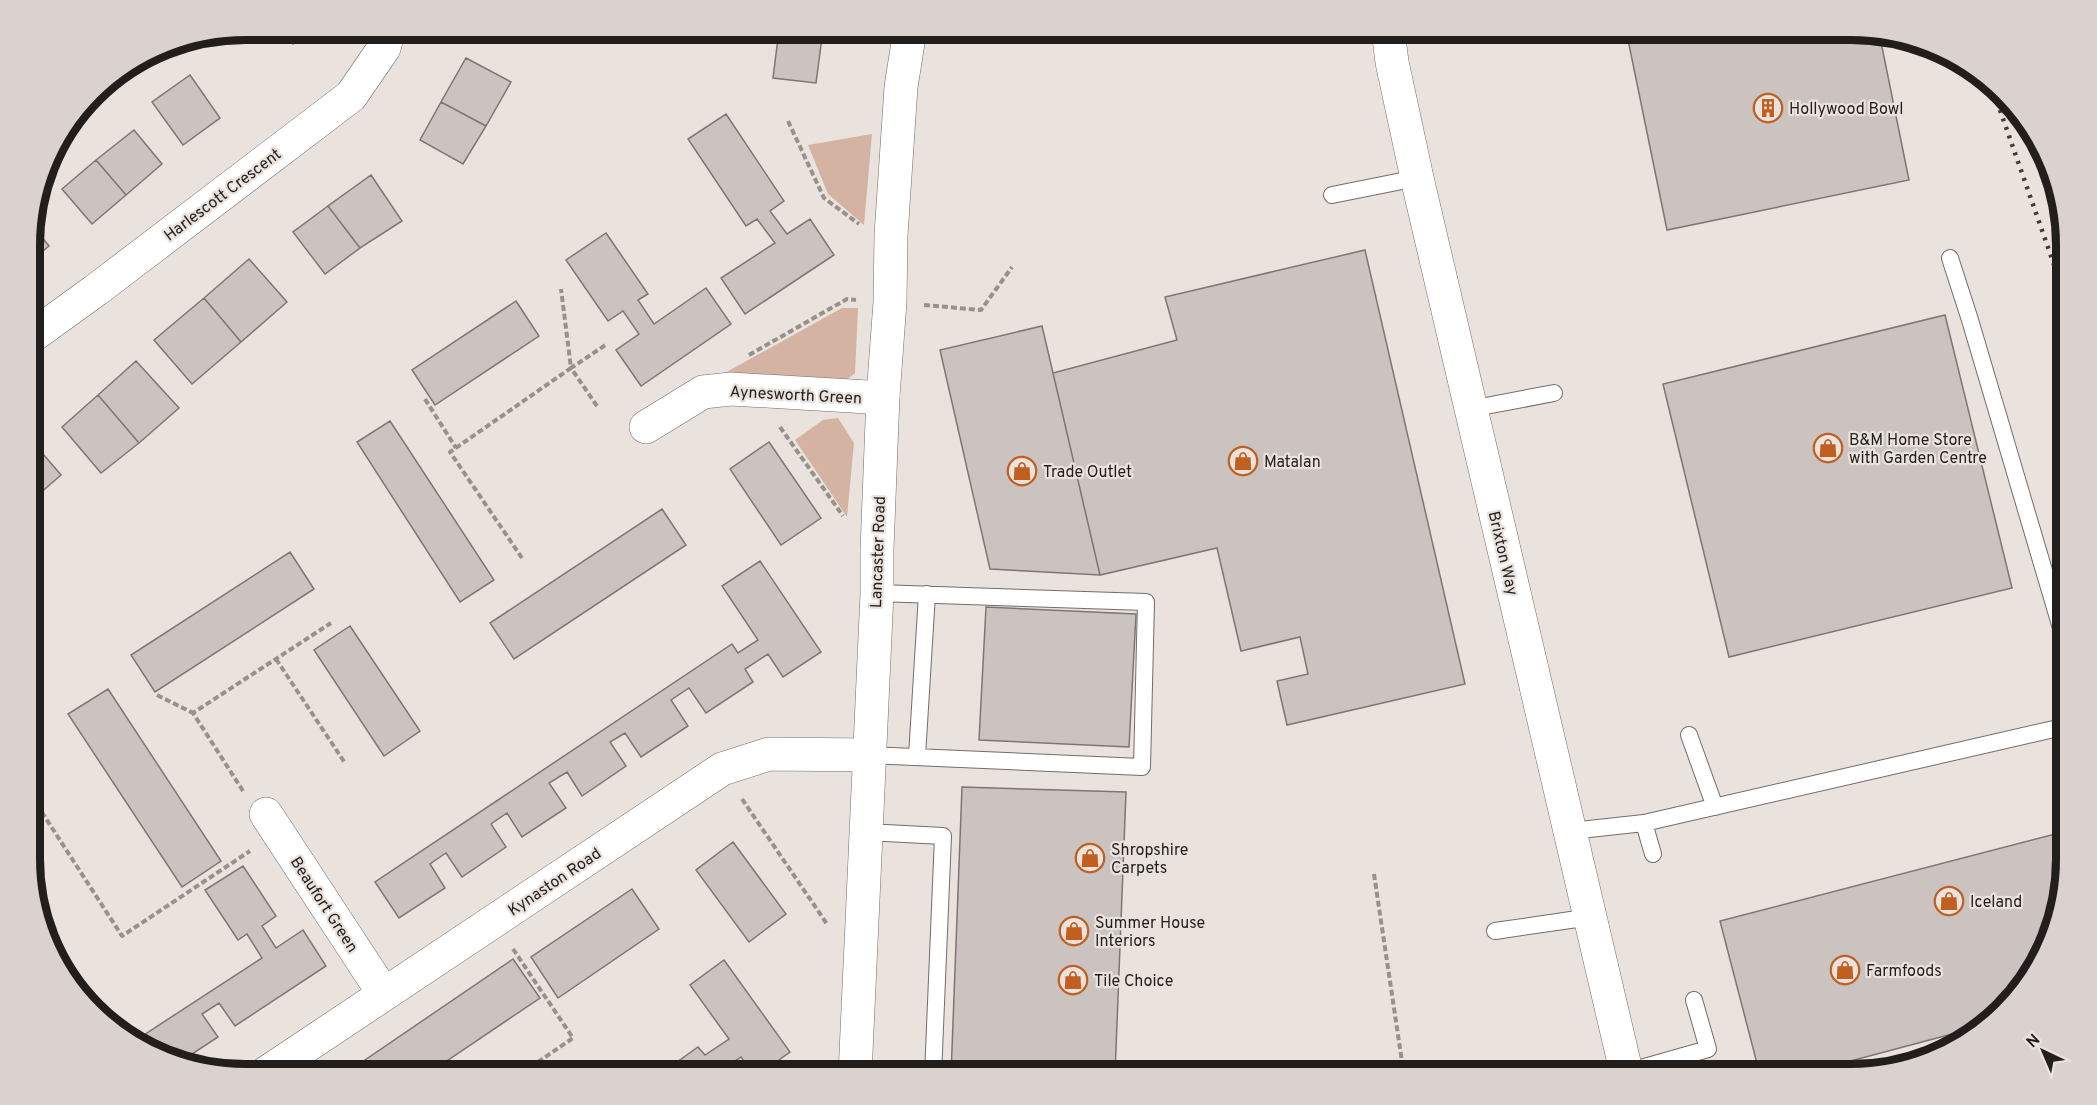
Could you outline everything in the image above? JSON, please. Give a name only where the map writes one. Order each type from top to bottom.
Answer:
[{"type":"street","name":"Brixton Way","points":[[1389,40],[1417,178],[1470,409],[1625,1064]]},
{"type":"street","name":"Harlescott Crescent","points":[[41,330],[351,96],[384,48],[386,41]]},
{"type":"street","name":"Lancaster Road","points":[[855,1064],[877,593],[883,396],[901,87],[908,41]]},
{"type":"street","name":"Aynesworth Green","points":[[646,427],[703,392],[731,389],[755,392],[883,396]]},
{"type":"street","name":"Kynaston Road","points":[[279,1064],[722,769],[769,754],[868,755]]},
{"type":"street","name":"Beaufort Green","points":[[272,823],[384,994]]},
{"type":"lane","points":[[1332,195],[1417,178]]},
{"type":"lane","points":[[1950,258],[2056,611]]},
{"type":"lane","points":[[1470,409],[1554,393]]},
{"type":"lane","points":[[868,755],[1142,767],[1146,602],[877,593]]},
{"type":"lane","points":[[917,756],[927,594]]},
{"type":"lane","points":[[1571,831],[1644,823],[2056,729]]},
{"type":"lane","points":[[1689,735],[1715,807]]},
{"type":"lane","points":[[1644,823],[1653,854]]},
{"type":"lane","points":[[866,832],[943,836],[933,1064]]},
{"type":"lane","points":[[1495,931],[1591,917]]},
{"type":"lane","points":[[1657,1064],[1708,1049],[1694,1000]]},
{"type":"path","points":[[788,121],[824,198],[891,248]]},
{"type":"path","points":[[561,289],[571,368],[597,406]]},
{"type":"path","points":[[522,558],[450,452],[607,344]]},
{"type":"path","points":[[755,392],[857,537],[877,549]]},
{"type":"path","points":[[425,399],[456,448]]},
{"type":"path","points":[[194,712],[331,623]]},
{"type":"path","points":[[276,659],[345,763]]},
{"type":"path","points":[[40,809],[122,936],[272,823],[254,809],[194,712],[157,695]]},
{"type":"path","points":[[722,769],[828,926]]},
{"type":"path","points":[[1374,874],[1402,1064]]},
{"type":"path","points":[[494,921],[573,1038],[535,1064]]},
{"type":"shaded area","points":[[872,134],[864,225],[828,194],[808,145]]},
{"type":"shaded area","points":[[842,308],[858,308],[855,373],[844,382],[714,379]]},
{"type":"shaded area","points":[[838,418],[854,443],[847,517],[795,440],[823,420]]},
{"type":"building","name":"Hollywood Bowl","points":[[1628,40],[1852,40],[1881,43],[1909,180],[1667,230]]},
{"type":"building","points":[[778,41],[822,41],[816,83],[773,78]]},
{"type":"building","points":[[466,58],[511,82],[486,126],[441,102]]},
{"type":"building","points":[[190,75],[220,118],[183,145],[152,102]]},
{"type":"building","points":[[441,102],[486,126],[463,164],[420,140]]},
{"type":"building","points":[[726,114],[784,201],[770,211],[787,234],[810,219],[834,255],[745,314],[721,278],[775,243],[757,219],[746,226],[688,139]]},
{"type":"building","points":[[134,130],[162,164],[126,195],[96,160]]},
{"type":"building","points":[[96,160],[126,195],[92,224],[62,189]]},
{"type":"building","points":[[371,175],[402,221],[360,248],[328,206]]},
{"type":"building","points":[[328,206],[360,248],[325,274],[293,232]]},
{"type":"building","points":[[606,233],[648,294],[638,300],[654,324],[706,288],[731,324],[641,386],[616,350],[639,334],[623,311],[608,321],[566,260]]},
{"type":"building","points":[[41,236],[49,246],[41,253]]},
{"type":"building","name":"Matalan","points":[[1365,250],[1465,684],[1287,725],[1277,681],[1308,674],[1300,637],[1241,651],[1217,548],[1100,575],[1053,373],[1177,340],[1165,297]]},
{"type":"building","points":[[249,259],[287,302],[241,342],[204,298]]},
{"type":"building","points":[[204,298],[241,342],[192,384],[154,340]]},
{"type":"building","points":[[516,301],[539,336],[435,405],[412,370]]},
{"type":"building","name":"B&M Home Store with Garden Centre","points":[[1945,315],[2012,588],[1729,657],[1663,384]]},
{"type":"building","name":"Trade Outlet","points":[[1042,326],[1100,575],[990,569],[940,350]]},
{"type":"building","points":[[136,361],[179,408],[139,443],[98,395]]},
{"type":"building","points":[[98,395],[139,443],[101,473],[62,427]]},
{"type":"building","points":[[390,421],[494,580],[460,602],[357,442]]},
{"type":"building","points":[[769,442],[821,518],[781,545],[730,469]]},
{"type":"building","points":[[41,451],[61,475],[41,493]]},
{"type":"building","points":[[662,509],[686,545],[514,659],[490,623]]},
{"type":"building","points":[[290,552],[314,589],[155,692],[131,655]]},
{"type":"building","points":[[760,561],[821,652],[783,677],[768,654],[745,669],[753,682],[706,713],[689,688],[671,700],[688,726],[641,757],[625,733],[610,742],[626,766],[582,796],[567,772],[549,783],[566,808],[522,837],[507,813],[491,824],[506,847],[462,877],[446,853],[430,864],[445,888],[399,918],[375,882],[732,644],[738,653],[758,640],[722,586]]},
{"type":"building","points":[[986,607],[1136,614],[1129,747],[979,740]]},
{"type":"building","points":[[350,626],[420,731],[384,756],[314,650]]},
{"type":"building","points":[[108,689],[221,861],[182,887],[68,714]]},
{"type":"building","points":[[962,787],[1126,792],[1115,1064],[951,1064]]},
{"type":"building","points":[[2056,834],[2055,886],[2046,926],[2022,973],[2006,995],[1987,1014],[1963,1031],[1839,1064],[1757,1064],[1720,921]]},
{"type":"building","points":[[733,842],[786,914],[749,942],[696,870]]},
{"type":"building","points":[[243,866],[276,916],[262,926],[276,948],[303,930],[326,966],[235,1026],[219,1003],[202,1014],[218,1037],[188,1057],[142,1036],[262,958],[247,934],[238,940],[205,890]]},
{"type":"building","points":[[632,889],[659,929],[558,998],[531,957]]},
{"type":"building","points":[[513,959],[540,998],[442,1064],[359,1064]]},
{"type":"building","points":[[724,960],[790,1052],[773,1064],[746,1064],[741,1057],[730,1064],[674,1064],[698,1047],[705,1055],[729,1039],[690,985]]},
{"type":"railway","points":[[1996,99],[2056,270]]},
{"type":"place","name":"Hollywood Bowl","points":[[1768,108]]},
{"type":"place","name":"B&M Home Store with Garden Centre","points":[[1828,448]]},
{"type":"place","name":"Matalan","points":[[1243,461]]},
{"type":"place","name":"Trade Outlet","points":[[1022,471]]},
{"type":"place","name":"Shropshire Carpets","points":[[1090,858]]},
{"type":"place","name":"Iceland","points":[[1949,901]]},
{"type":"place","name":"Summer House Interiors","points":[[1074,931]]},
{"type":"place","name":"Farmfoods","points":[[1845,970]]},
{"type":"place","name":"Tile Choice","points":[[1073,980]]}]
